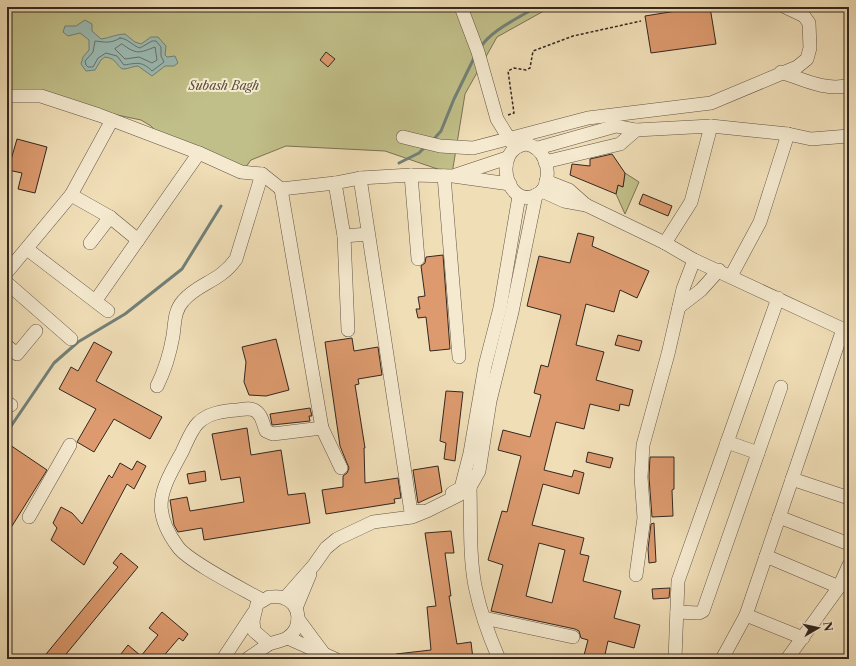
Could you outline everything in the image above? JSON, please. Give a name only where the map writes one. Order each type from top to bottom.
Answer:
[{"type":"street","points":[[461,7],[478,52],[497,119],[512,143]]},
{"type":"street","points":[[403,137],[418,142],[440,146],[473,148],[512,143],[588,118],[711,103],[781,72],[796,67],[807,59],[810,48],[810,32],[804,16],[785,7]]},
{"type":"street","points":[[781,72],[822,86],[834,88],[849,85]]},
{"type":"street","points":[[7,96],[41,96],[112,120],[199,153],[241,172],[262,174],[281,188],[335,183],[360,178],[411,175],[449,176],[510,184]]},
{"type":"street","points":[[7,272],[71,194],[112,120]]},
{"type":"street","points":[[538,148],[616,126],[636,130],[711,126],[788,134],[811,139],[849,136]]},
{"type":"street","points":[[665,243],[691,202],[711,126]]},
{"type":"street","points":[[546,162],[620,144],[636,130]]},
{"type":"street","points":[[731,276],[760,222],[788,134]]},
{"type":"street","points":[[406,515],[461,488],[506,310],[541,189],[546,162],[543,154],[538,148],[526,144],[512,143]]},
{"type":"street","points":[[512,143],[507,158],[506,167],[510,184],[519,196],[529,198],[541,189]]},
{"type":"street","points":[[96,300],[199,153]]},
{"type":"street","points":[[449,176],[507,158]]},
{"type":"street","points":[[157,386],[165,370],[175,315],[179,306],[191,293],[222,275],[229,269],[236,259],[262,174]]},
{"type":"street","points":[[411,175],[418,259]]},
{"type":"street","points":[[449,176],[459,357]]},
{"type":"street","points":[[360,178],[406,515]]},
{"type":"street","points":[[335,183],[344,236],[348,330]]},
{"type":"street","points":[[281,188],[322,428],[341,468]]},
{"type":"street","points":[[541,189],[564,201],[586,205],[665,243],[694,260],[719,270],[846,331],[792,479],[746,615],[722,659]]},
{"type":"street","points":[[71,194],[110,217],[138,240]]},
{"type":"street","points":[[506,310],[519,196]]},
{"type":"street","points":[[90,243],[110,217]]},
{"type":"street","points":[[344,236],[368,234]]},
{"type":"street","points":[[27,249],[96,300],[108,311]]},
{"type":"street","points":[[682,252],[683,289]]},
{"type":"street","points":[[636,575],[644,518],[641,477],[643,445],[683,289],[694,260]]},
{"type":"street","points":[[679,307],[701,290],[719,270]]},
{"type":"street","points":[[7,283],[70,339]]},
{"type":"street","points":[[675,659],[678,581],[778,298]]},
{"type":"street","points":[[7,346],[17,354],[36,331]]},
{"type":"street","points":[[677,612],[703,612],[781,387]]},
{"type":"street","points":[[284,598],[314,565],[326,548],[354,530],[373,522],[427,511],[459,495],[470,487],[479,471],[484,400]]},
{"type":"street","points":[[262,600],[197,562],[178,548],[166,528],[162,514],[160,501],[163,487],[197,423],[216,412],[246,408],[253,410],[261,417],[266,431],[273,434],[322,428]]},
{"type":"street","points":[[727,442],[758,453]]},
{"type":"street","points":[[29,516],[70,445]]},
{"type":"street","points":[[792,479],[849,498]]},
{"type":"street","points":[[470,487],[472,552],[475,585],[484,618],[499,659]]},
{"type":"street","points":[[779,517],[849,544]]},
{"type":"street","points":[[766,556],[839,587]]},
{"type":"street","points":[[247,659],[269,644],[288,638],[296,627],[297,613],[314,565]]},
{"type":"street","points":[[787,659],[839,587],[849,565]]},
{"type":"street","points":[[223,659],[254,612],[257,604],[269,596],[284,598],[329,656]]},
{"type":"street","points":[[254,612],[254,631],[269,644]]},
{"type":"street","points":[[746,615],[803,638]]},
{"type":"street","points":[[484,618],[573,637]]},
{"type":"street","points":[[288,638],[329,656]]},
{"type":"path","points":[[497,119],[514,113],[508,71],[514,68],[526,70],[530,68],[533,51],[573,36],[641,21]]},
{"type":"green space","name":"Subash Bagh","points":[[7,7],[551,7],[497,37],[465,94],[452,174],[385,151],[286,146],[251,160],[240,175],[172,149],[151,126],[141,120],[7,92]]},
{"type":"green space","points":[[625,173],[639,182],[625,214],[616,194],[618,185],[623,187]]},
{"type":"water","points":[[85,20],[92,24],[92,31],[101,39],[125,34],[135,42],[141,44],[151,37],[158,37],[166,46],[165,55],[167,57],[175,56],[178,63],[174,66],[165,66],[152,76],[138,66],[122,69],[115,61],[105,57],[101,60],[95,70],[86,71],[81,64],[83,57],[89,50],[89,40],[80,33],[68,36],[63,32],[65,26],[76,26]]},
{"type":"building","points":[[701,7],[710,7],[716,44],[651,53],[645,16]]},
{"type":"building","points":[[326,52],[335,59],[328,67],[320,60]]},
{"type":"building","points":[[17,139],[47,147],[35,193],[18,189],[22,173],[8,170]]},
{"type":"building","points":[[612,154],[625,173],[623,187],[618,185],[616,194],[570,175],[572,164],[590,166],[590,159]]},
{"type":"building","points":[[643,194],[672,206],[668,216],[639,204]]},
{"type":"building","points":[[578,233],[594,237],[592,246],[649,271],[637,298],[620,290],[614,312],[586,304],[576,345],[604,352],[596,380],[633,390],[629,406],[620,404],[619,411],[590,404],[584,429],[556,422],[544,470],[572,477],[574,470],[584,473],[579,494],[543,484],[532,525],[584,538],[580,554],[589,556],[583,581],[621,591],[614,618],[640,625],[634,648],[608,641],[604,659],[583,659],[588,640],[581,638],[579,631],[575,629],[491,611],[503,565],[488,560],[502,511],[507,512],[521,456],[498,450],[503,430],[530,437],[541,395],[534,393],[541,365],[548,367],[561,315],[527,306],[539,256],[570,263]],"holes":[[[539,543],[565,550],[552,603],[526,596]]]},
{"type":"building","points":[[443,255],[450,349],[430,351],[426,317],[418,318],[416,309],[420,309],[418,297],[425,296],[421,266],[425,263],[426,257]]},
{"type":"building","points":[[618,335],[642,341],[639,351],[615,345]]},
{"type":"building","points":[[352,338],[354,351],[378,347],[382,375],[358,379],[359,384],[355,385],[365,448],[365,483],[398,478],[401,498],[394,499],[395,503],[326,514],[322,490],[343,487],[343,476],[347,473],[349,468],[340,446],[325,342]]},
{"type":"building","points":[[276,339],[289,390],[266,396],[249,395],[244,382],[246,362],[242,347]]},
{"type":"building","points":[[94,342],[112,352],[96,381],[162,417],[150,439],[114,419],[94,452],[77,442],[96,409],[59,389],[71,367],[78,371]]},
{"type":"building","points":[[446,391],[463,392],[455,461],[444,459],[446,443],[440,441]]},
{"type":"building","points":[[310,408],[312,416],[309,416],[310,421],[272,425],[270,414]]},
{"type":"building","points":[[247,428],[251,455],[281,450],[288,495],[305,493],[310,523],[204,540],[202,528],[178,532],[174,525],[170,500],[187,497],[190,511],[244,502],[240,477],[221,480],[212,434]]},
{"type":"building","points":[[7,443],[47,470],[12,526],[7,523]]},
{"type":"building","points":[[588,452],[613,458],[610,468],[586,462]]},
{"type":"building","points":[[650,457],[674,457],[674,489],[672,490],[673,516],[652,517],[649,477]]},
{"type":"building","points":[[137,461],[146,466],[134,489],[127,484],[84,565],[51,540],[57,528],[53,523],[61,507],[72,513],[82,524],[109,475],[112,478],[120,463],[132,470]]},
{"type":"building","points":[[438,466],[442,492],[418,503],[413,470]]},
{"type":"building","points":[[205,471],[206,481],[189,484],[187,474]]},
{"type":"building","points":[[654,523],[656,562],[649,563],[648,549],[651,524]]},
{"type":"building","points":[[451,531],[454,553],[445,553],[451,596],[449,596],[457,644],[471,642],[473,659],[396,659],[396,654],[431,650],[427,607],[436,606],[425,533]]},
{"type":"building","points":[[121,553],[138,567],[62,659],[42,659],[118,567],[113,563]]},
{"type":"building","points":[[670,588],[669,598],[653,599],[652,589]]},
{"type":"building","points":[[162,612],[188,634],[183,641],[179,638],[161,659],[117,659],[128,645],[141,656],[158,635],[149,628]]},
{"type":"waterway","points":[[480,48],[498,30],[536,7]]},
{"type":"waterway","points":[[433,140],[441,131],[454,99],[475,56]]},
{"type":"waterway","points":[[399,163],[419,153],[426,146]]},
{"type":"waterway","points":[[7,432],[54,363],[78,342],[125,314],[182,269],[221,206]]}]
